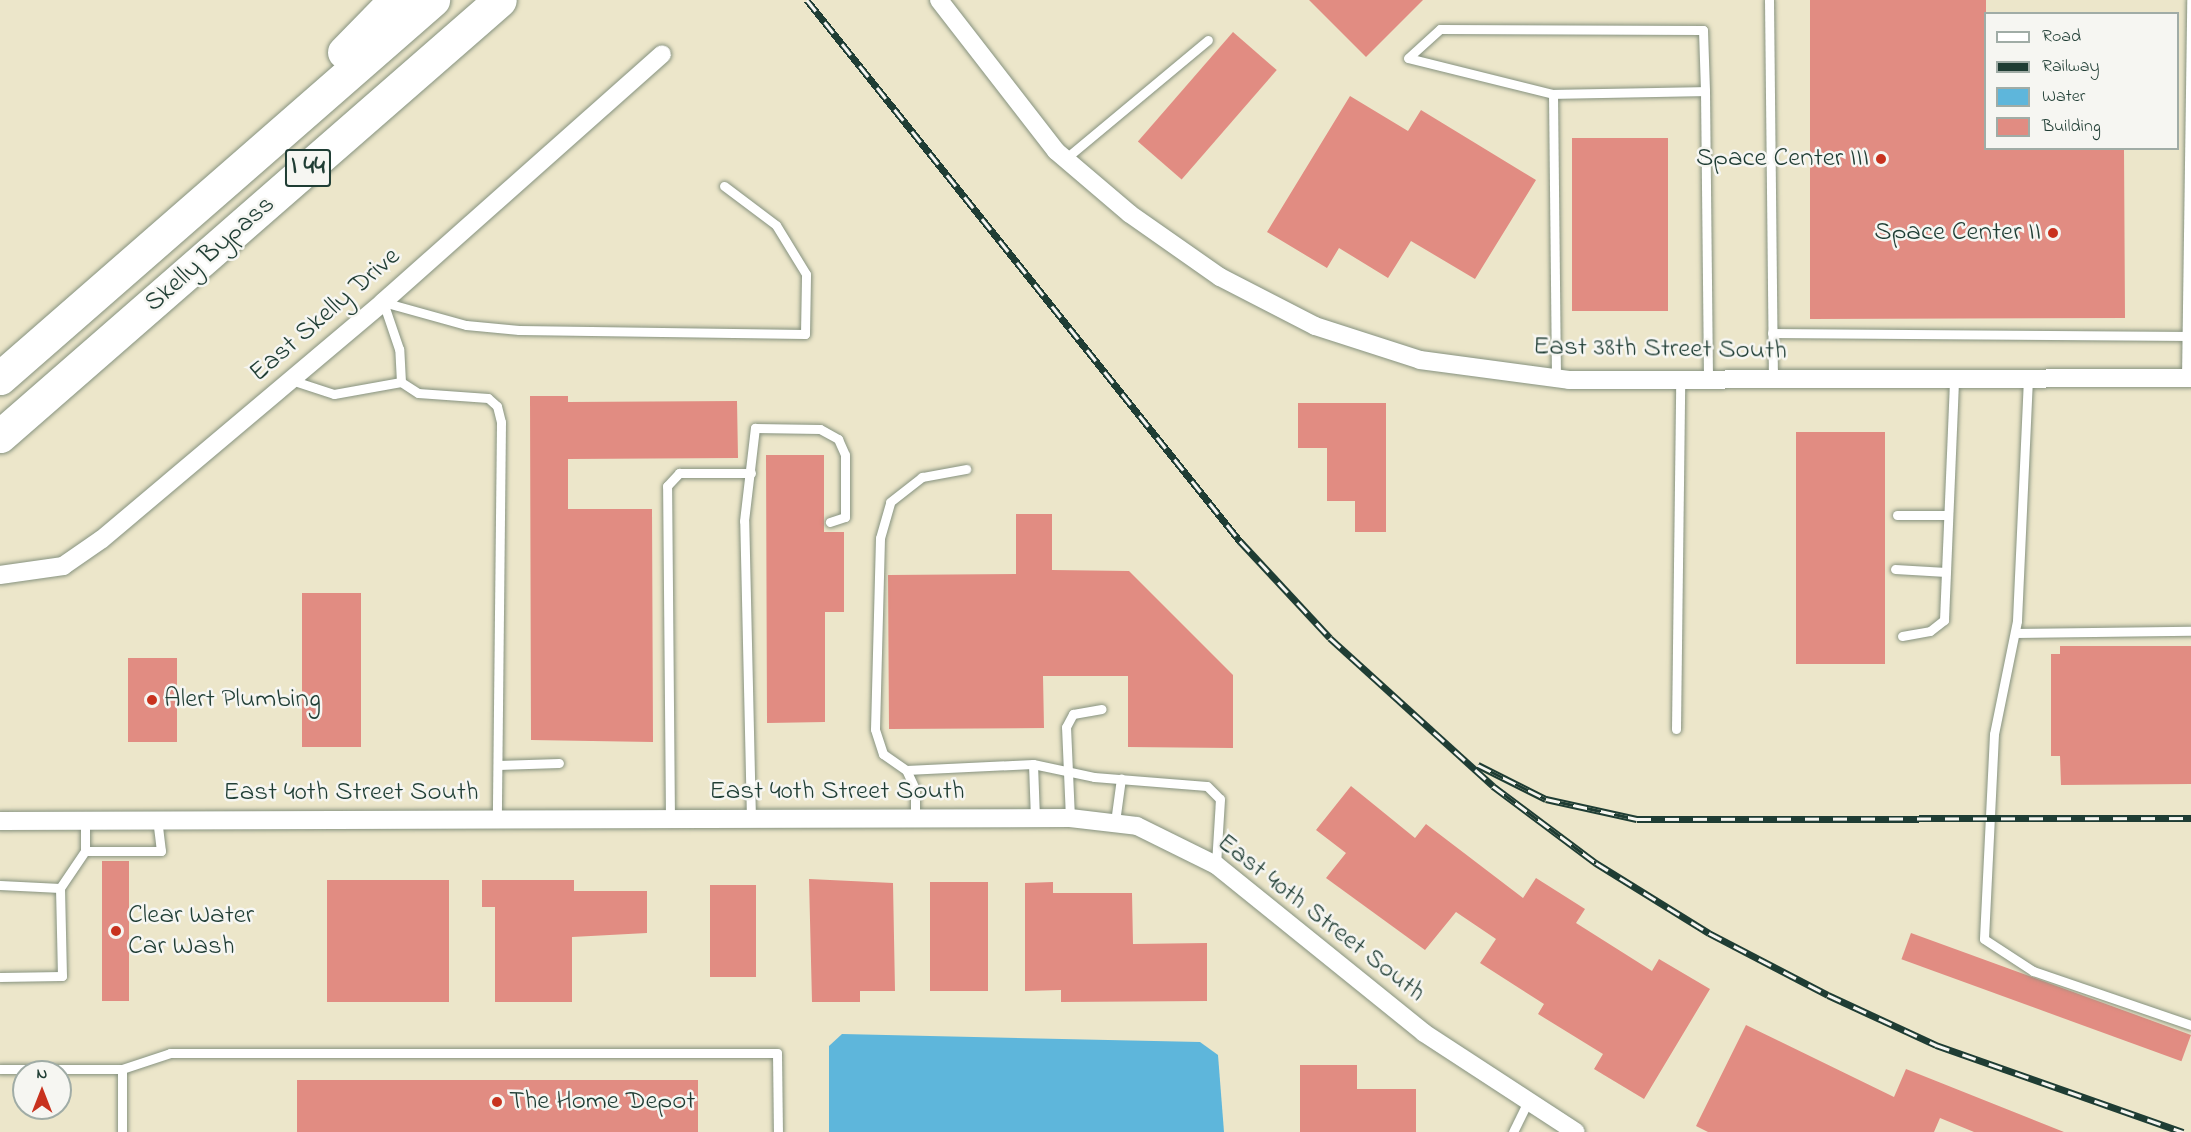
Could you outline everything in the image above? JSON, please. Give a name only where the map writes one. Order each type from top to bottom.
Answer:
[{"type":"highway","points":[[140,257],[395,0]]},
{"type":"highway","name":"Skelly Bypass","points":[[0,378],[433,0]]},
{"type":"highway","name":"Skelly Bypass","points":[[0,436],[500,0]]},
{"type":"street","name":"East 38th Street South","points":[[939,0],[1065,159],[1130,214],[1221,277],[1315,326],[1420,360],[1556,378],[2189,378]]},
{"type":"street","name":"East Skelly Drive","points":[[0,575],[63,566],[383,302],[662,54]]},
{"type":"street","name":"East 40th Street South","points":[[0,821],[1070,818],[1115,822],[1177,842],[1216,865],[1393,1010],[1527,1103],[1576,1132]]},
{"type":"lane","points":[[1769,0],[1773,379]]},
{"type":"lane","points":[[2189,378],[2187,336],[2191,0]]},
{"type":"lane","points":[[1705,91],[1553,94],[1408,58],[1440,29],[1703,30],[1705,91],[1708,379]]},
{"type":"lane","points":[[1065,159],[1208,40]]},
{"type":"lane","points":[[1553,94],[1556,378]]},
{"type":"lane","points":[[383,302],[466,325],[519,330],[805,334],[806,274],[776,225],[724,186]]},
{"type":"lane","points":[[383,302],[399,349],[401,382]]},
{"type":"lane","points":[[1772,333],[2187,336]]},
{"type":"lane","points":[[2028,378],[2015,633],[1994,734],[1984,939],[2033,971],[2191,1025]]},
{"type":"lane","points":[[1676,729],[1680,379]]},
{"type":"lane","points":[[1902,636],[1930,631],[1944,620],[1946,515],[1954,379]]},
{"type":"lane","points":[[291,380],[334,394],[401,382],[418,393],[488,398],[500,414],[497,819]]},
{"type":"lane","points":[[751,819],[744,520],[755,428],[820,429],[837,438],[845,455],[845,517],[830,522]]},
{"type":"lane","points":[[915,819],[915,789],[906,770],[883,754],[875,729],[880,538],[890,502],[922,477],[966,469]]},
{"type":"lane","points":[[670,819],[667,486],[680,473],[751,473]]},
{"type":"lane","points":[[1898,515],[1946,515]]},
{"type":"lane","points":[[1895,568],[1946,572]]},
{"type":"lane","points":[[2015,633],[2191,631]]},
{"type":"lane","points":[[1070,818],[1065,769],[1066,727],[1073,714],[1102,709]]},
{"type":"lane","points":[[498,765],[559,763]]},
{"type":"lane","points":[[906,770],[1033,764],[1215,791],[1220,806],[1216,865]]},
{"type":"lane","points":[[1033,764],[1035,819]]},
{"type":"lane","points":[[1115,822],[1121,778]]},
{"type":"lane","points":[[0,977],[62,976],[60,888],[85,850],[85,820]]},
{"type":"lane","points":[[85,850],[161,850],[157,820]]},
{"type":"lane","points":[[0,885],[60,888]]},
{"type":"lane","points":[[0,1069],[122,1069],[170,1053],[777,1053],[778,1132]]},
{"type":"lane","points":[[122,1069],[122,1132]]},
{"type":"lane","points":[[1513,1132],[1527,1103]]},
{"type":"water","points":[[842,1034],[1200,1042],[1218,1055],[1224,1132],[829,1132],[829,1046]]},
{"type":"building","points":[[1309,0],[1423,0],[1366,57]]},
{"type":"building","points":[[1810,0],[1986,0],[1986,12],[1984,12],[1984,150],[2124,150],[2125,318],[1810,319]]},
{"type":"building","points":[[1233,32],[1277,70],[1182,179],[1138,141]]},
{"type":"building","points":[[1350,96],[1408,131],[1421,110],[1536,180],[1475,279],[1411,241],[1388,278],[1339,248],[1327,268],[1267,232]]},
{"type":"building","points":[[1572,138],[1668,138],[1668,311],[1572,311]]},
{"type":"building","points":[[530,396],[568,396],[568,402],[737,401],[738,458],[568,459],[568,509],[652,509],[653,742],[531,740]]},
{"type":"building","points":[[1298,403],[1386,403],[1386,532],[1355,532],[1355,501],[1327,501],[1327,448],[1298,448]]},
{"type":"building","points":[[1796,432],[1885,432],[1885,664],[1796,664]]},
{"type":"building","points":[[766,455],[824,455],[824,532],[844,532],[844,612],[825,612],[825,722],[767,723]]},
{"type":"building","points":[[1016,514],[1052,514],[1052,570],[1129,571],[1233,675],[1233,748],[1128,747],[1128,676],[1043,676],[1044,728],[889,729],[888,575],[1016,574]]},
{"type":"building","points":[[302,593],[361,593],[361,747],[302,747]]},
{"type":"building","points":[[2060,646],[2191,646],[2191,784],[2061,785],[2060,756],[2051,756],[2051,654],[2060,654]]},
{"type":"building","name":"Alert Plumbing","points":[[128,658],[177,658],[177,742],[128,742]]},
{"type":"building","points":[[1351,786],[1415,838],[1426,824],[1523,898],[1536,878],[1585,909],[1576,923],[1652,971],[1659,959],[1710,989],[1644,1099],[1594,1069],[1603,1054],[1538,1014],[1544,1004],[1480,963],[1496,939],[1456,912],[1425,950],[1326,878],[1346,853],[1316,830]]},
{"type":"building","name":"Clear Water Car Wash","points":[[102,861],[129,861],[129,1001],[102,1001]]},
{"type":"building","points":[[809,879],[893,883],[895,991],[860,991],[860,1002],[812,1002]]},
{"type":"building","points":[[327,880],[449,880],[449,1002],[327,1002]]},
{"type":"building","points":[[482,880],[574,880],[574,891],[647,891],[647,933],[572,937],[572,1002],[495,1002],[495,907],[482,907]]},
{"type":"building","points":[[930,882],[988,882],[988,991],[930,991]]},
{"type":"building","points":[[1053,882],[1053,893],[1132,893],[1133,944],[1207,943],[1207,1001],[1061,1002],[1061,990],[1025,991],[1025,883]]},
{"type":"building","points":[[710,885],[756,885],[756,977],[710,977]]},
{"type":"building","points":[[1911,933],[2191,1035],[2181,1061],[1901,959]]},
{"type":"building","points":[[1746,1025],[1894,1097],[1906,1069],[2064,1132],[1974,1132],[1940,1118],[1934,1132],[1708,1132],[1696,1126]]},
{"type":"building","points":[[1300,1065],[1357,1065],[1357,1089],[1416,1089],[1416,1132],[1300,1132]]},
{"type":"building","name":"The Home Depot","points":[[297,1080],[698,1080],[698,1132],[297,1132]]},
{"type":"railway","points":[[807,0],[1240,541],[1330,638],[1493,786],[1596,863],[1709,933],[1828,995],[1936,1045],[2183,1132]]},
{"type":"railway","points":[[1478,765],[1546,799],[1637,819],[2191,818]]},
{"type":"place","name":"Space Center III","points":[[1881,159]]},
{"type":"place","name":"Space Center II","points":[[2053,233]]},
{"type":"place","name":"Alert Plumbing","points":[[152,700]]},
{"type":"place","name":"Clear Water Car Wash","points":[[116,931]]},
{"type":"place","name":"The Home Depot","points":[[497,1102]]}]
